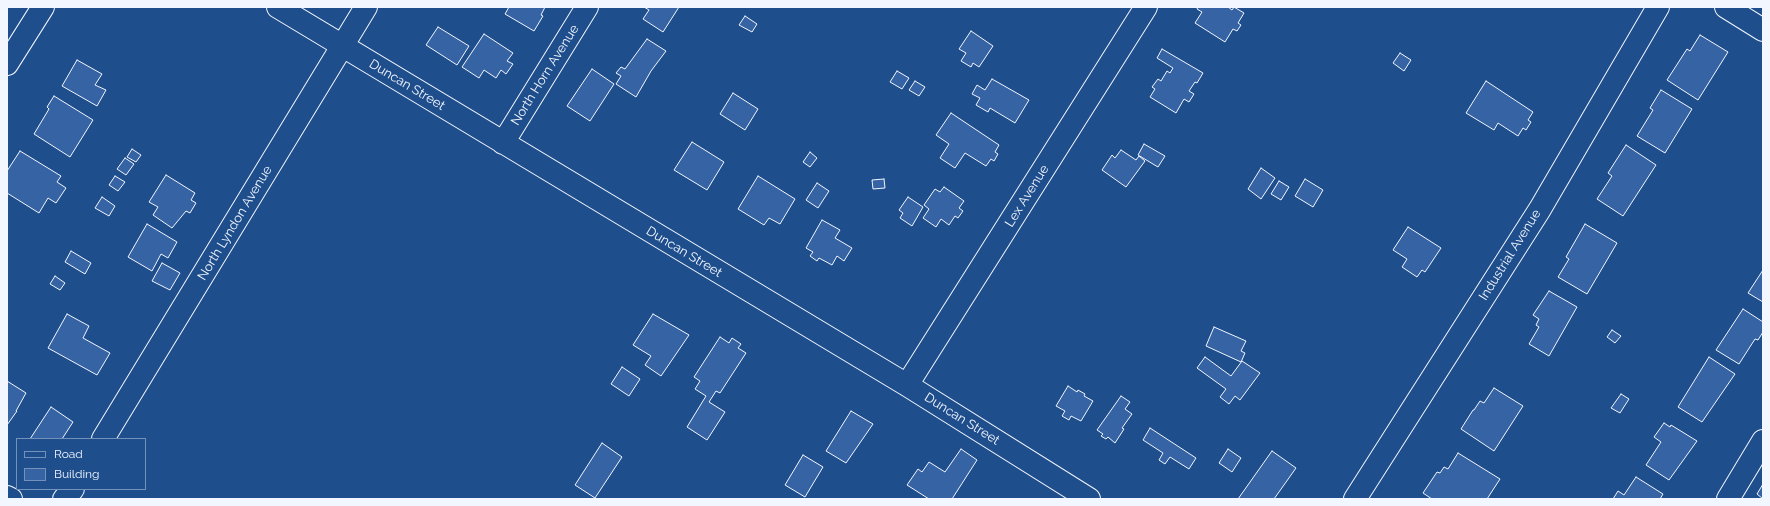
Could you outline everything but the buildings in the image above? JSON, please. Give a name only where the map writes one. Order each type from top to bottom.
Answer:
[{"type":"street","points":[[7,64],[43,7]]},
{"type":"street","name":"Duncan Street","points":[[278,7],[907,385],[1089,499]]},
{"type":"street","name":"North Lyndon Avenue","points":[[104,438],[366,7]]},
{"type":"street","name":"North Horn Avenue","points":[[503,143],[587,7]]},
{"type":"street","name":"Lex Avenue","points":[[907,385],[1146,7]]},
{"type":"street","name":"Industrial Avenue","points":[[1355,499],[1540,209],[1658,7]]},
{"type":"street","points":[[1726,7],[1763,30]]},
{"type":"street","points":[[1728,499],[1763,441]]},
{"type":"street","points":[[64,499],[72,490]]},
{"type":"street","points":[[7,497],[11,499]]}]
